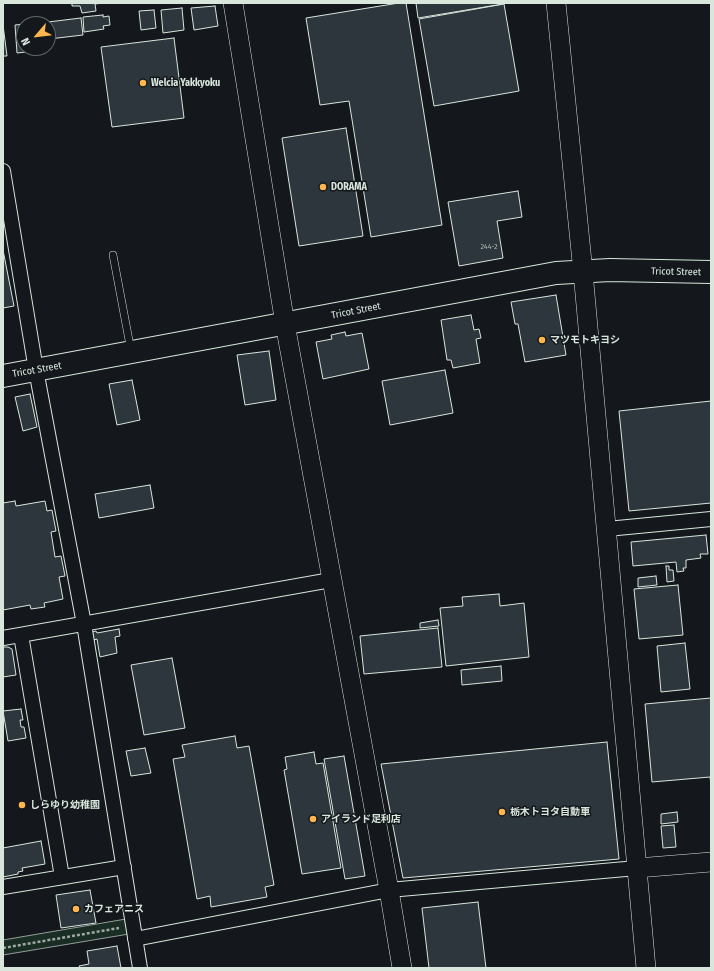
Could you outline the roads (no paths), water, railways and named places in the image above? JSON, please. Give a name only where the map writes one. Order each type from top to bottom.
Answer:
[{"type":"highway","name":"Tricot Street","points":[[3,376],[556,273],[711,272]]},
{"type":"street","points":[[233,3],[285,324],[402,968]]},
{"type":"street","points":[[556,3],[607,529],[646,968]]},
{"type":"street","points":[[3,171],[36,370],[84,624],[140,968]]},
{"type":"street","points":[[607,529],[711,519]]},
{"type":"street","points":[[3,638],[331,580]]},
{"type":"street","points":[[21,635],[62,877]]},
{"type":"street","points":[[135,939],[389,890],[711,862]]},
{"type":"street","points":[[3,887],[124,867]]},
{"type":"lane","points":[[113,255],[131,353]]},
{"type":"place","name":"Welcia Yakkyoku","points":[[143,83]]},
{"type":"place","name":"DORAMA","points":[[323,187]]},
{"type":"place","name":"マツモトキヨシ","points":[[542,340]]},
{"type":"place","name":"しらゆり幼稚園","points":[[22,805]]},
{"type":"place","name":"栃木トヨタ自動車","points":[[502,812]]},
{"type":"place","name":"アイランド足利店","points":[[313,819]]},
{"type":"place","name":"カフェアニス","points":[[76,909]]}]
